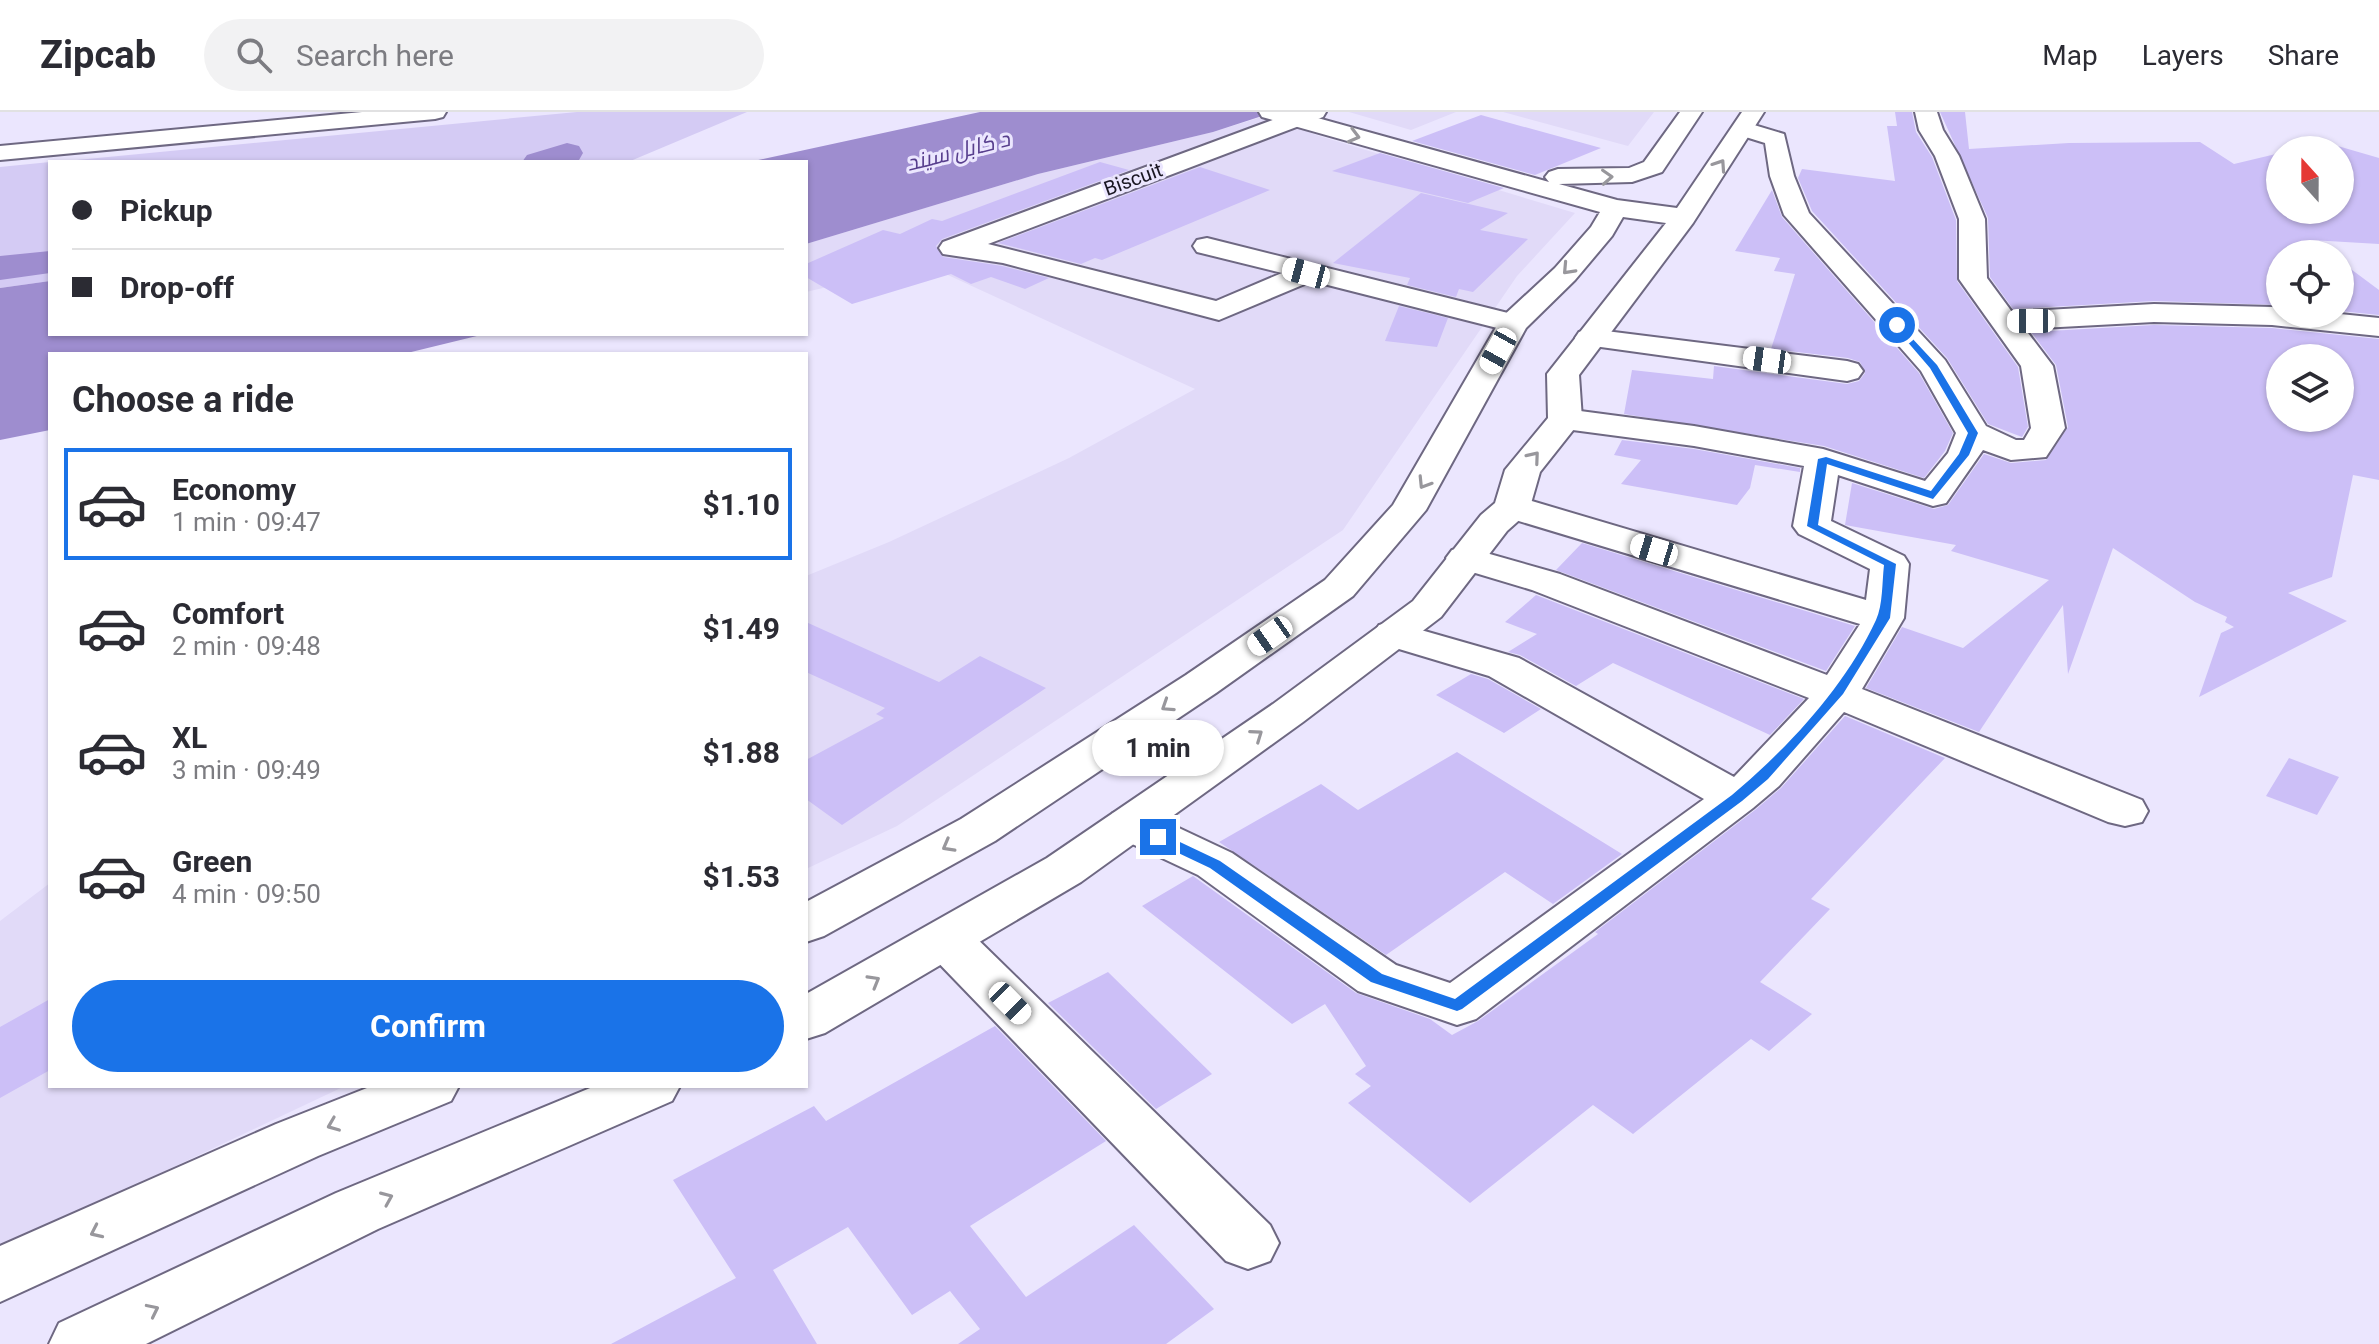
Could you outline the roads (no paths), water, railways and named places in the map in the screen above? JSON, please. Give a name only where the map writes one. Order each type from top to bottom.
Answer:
[{"type":"main road","points":[[0,139],[293,112]]},
{"type":"main road","points":[[0,153],[435,112]]},
{"type":"main road","points":[[1504,177],[1632,175],[1653,167],[1691,112]]},
{"type":"main road","points":[[808,1018],[1064,870],[1288,713],[1427,609],[1465,558],[1512,507],[1523,470],[1565,419],[1563,374],[1684,217],[1749,121],[1776,139],[1782,176],[1797,215],[1934,367],[1973,433],[2011,450],[2034,450],[2048,428],[2037,366],[1973,279],[1972,219],[1947,156],[1931,130],[1926,112]]},
{"type":"main road","points":[[1290,115],[1615,208],[1684,217]]},
{"type":"main road","name":"Biscuit","points":[[1290,115],[953,248],[1004,255],[1219,311],[1306,273]]},
{"type":"main road","points":[[808,923],[978,830],[1201,684],[1339,588],[1408,510],[1513,323],[1565,274],[1603,230],[1615,208]]},
{"type":"main road","points":[[1207,246],[1513,323]]},
{"type":"main road","points":[[2003,321],[2063,320],[2110,313],[2168,313],[2272,316],[2379,327]]},
{"type":"main road","points":[[1590,338],[1847,371]]},
{"type":"main road","points":[[1565,419],[1694,436],[1823,459],[1933,495],[1964,455],[1973,433]]},
{"type":"main road","points":[[1130,824],[1215,864],[1377,978],[1457,1005],[1737,798],[1763,776],[1837,694],[1884,618],[1890,564],[1812,526],[1823,459]]},
{"type":"main road","points":[[1512,507],[1884,618]]},
{"type":"main road","points":[[1465,558],[1546,582],[1837,694],[2125,811]]},
{"type":"main road","points":[[1393,634],[1504,667],[1737,798]]},
{"type":"main road","points":[[946,939],[1248,1243]]},
{"type":"main road","points":[[0,1275],[297,1140],[426,1088]]},
{"type":"main road","points":[[82,1344],[357,1211],[647,1088]]},
{"type":"water","name":"د کابل سيند","points":[[980,112],[1274,112],[1213,132],[1038,174],[808,243],[808,160],[758,160]]},
{"type":"water","points":[[48,281],[48,336],[477,336],[411,352],[48,352],[48,430],[0,440],[0,288]]},
{"type":"waterway","points":[[545,160],[567,153]]},
{"type":"waterway","points":[[0,268],[48,262]]}]
